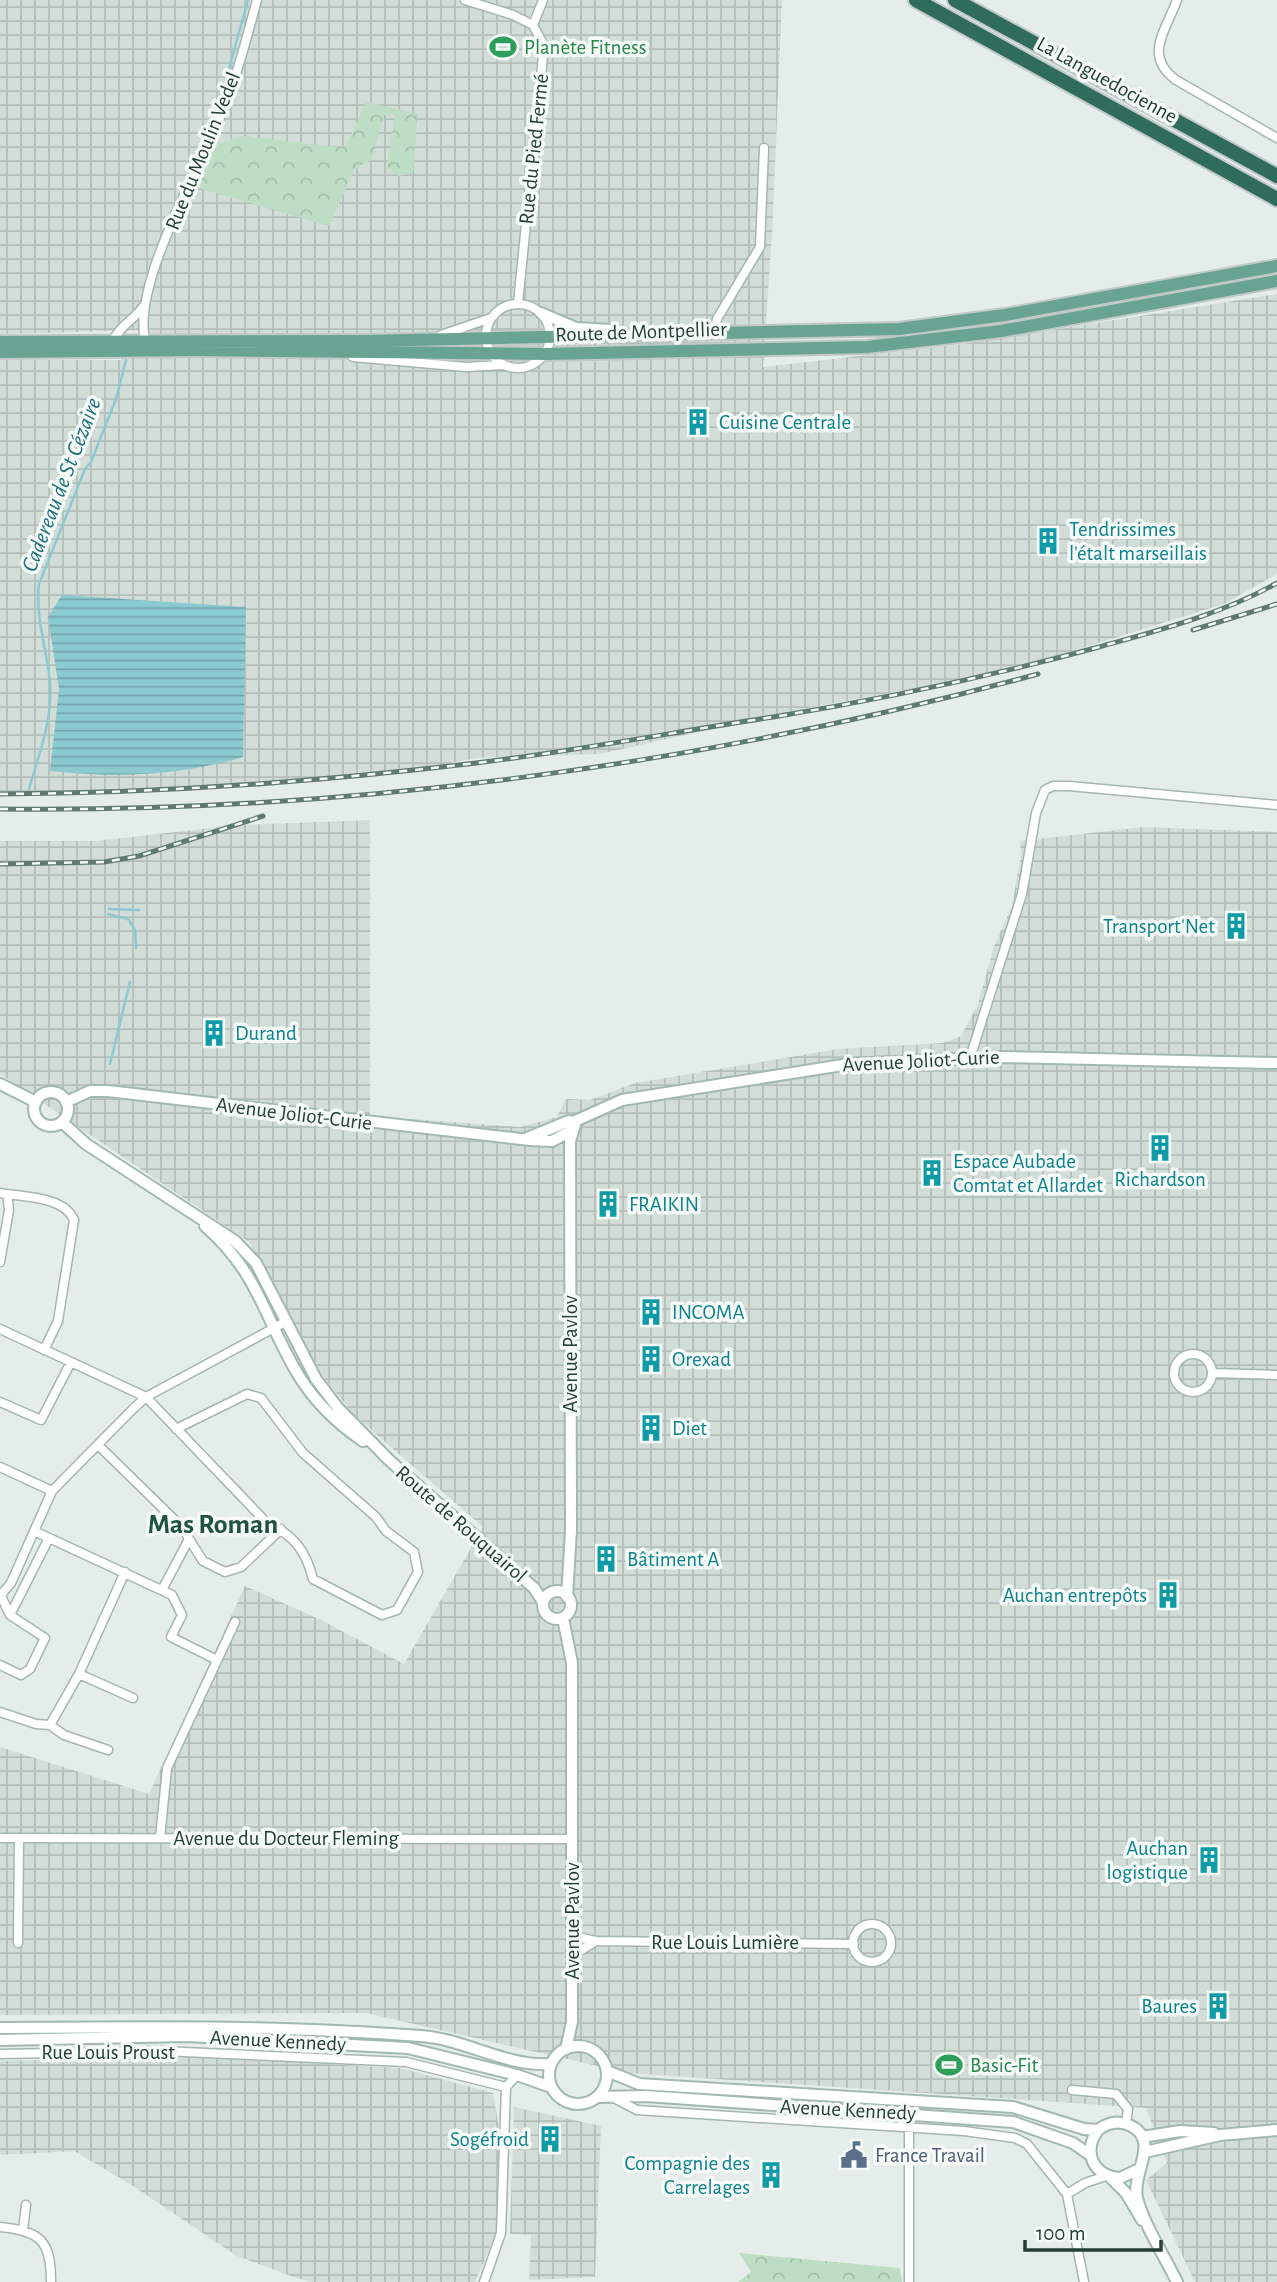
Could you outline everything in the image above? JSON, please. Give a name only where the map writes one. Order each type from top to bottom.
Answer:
[{"type":"highway","name":"La Languedocienne","points":[[916,0],[1277,199]]},
{"type":"highway","name":"La Languedocienne","points":[[955,0],[1277,176]]},
{"type":"main road","name":"Route de Montpellier","points":[[0,342],[551,338],[899,329],[1005,315],[1277,266]]},
{"type":"main road","name":"Route de Montpellier","points":[[0,352],[546,354],[908,344],[1001,331],[1277,281]]},
{"type":"street","name":"Rue du Moulin Vedel","points":[[145,340],[141,323],[165,242],[225,106],[257,0]]},
{"type":"street","points":[[465,0],[513,15],[533,25],[543,0]]},
{"type":"street","points":[[1177,0],[1158,44],[1158,57],[1163,68],[1177,80],[1277,138]]},
{"type":"street","points":[[1174,11],[1184,0]]},
{"type":"street","name":"Rue du Pied Fermé","points":[[518,303],[544,46],[533,25]]},
{"type":"street","points":[[714,335],[722,309],[760,247],[764,148]]},
{"type":"street","name":"Rue du Moulin Vedel","points":[[113,341],[122,325],[137,316],[146,301]]},
{"type":"street","points":[[424,339],[491,318],[505,306],[518,303],[531,306],[576,328],[668,330],[684,335]]},
{"type":"street","points":[[308,352],[466,367],[504,365],[526,368],[546,354],[551,338],[549,324],[541,313]]},
{"type":"street","points":[[491,318],[485,338],[491,353],[504,365]]},
{"type":"street","points":[[970,1058],[1022,894],[1036,813],[1045,790],[1054,786],[1069,786],[1277,805]]},
{"type":"street","name":"Avenue Joliot-Curie","points":[[66,1102],[90,1091],[108,1091],[552,1141],[568,1128],[622,1100],[849,1063],[970,1058],[1277,1063]]},
{"type":"street","points":[[0,1084],[36,1102]]},
{"type":"street","points":[[51,1093],[66,1102],[68,1112],[62,1122],[43,1125],[35,1114],[36,1102],[51,1093]]},
{"type":"street","name":"Route de Rouquairol","points":[[62,1122],[86,1144],[235,1241],[257,1263],[316,1379],[338,1408],[389,1460],[534,1588],[543,1602],[546,1615],[559,1618]]},
{"type":"street","name":"Avenue Pavlov","points":[[565,2049],[572,2022],[573,1955],[570,1653],[559,1618],[570,1607],[560,1594],[570,1576],[568,1128]]},
{"type":"street","points":[[0,1262],[9,1210],[4,1194],[61,1204],[71,1211],[74,1220],[58,1321],[44,1350]]},
{"type":"street","name":"Route de Rouquairol","points":[[190,1212],[219,1238],[248,1273],[298,1375],[314,1396],[352,1433],[389,1460]]},
{"type":"street","points":[[0,1665],[21,1675],[30,1669],[45,1638],[10,1615],[0,1596],[11,1583],[52,1490],[146,1396],[287,1321]]},
{"type":"street","points":[[0,1329],[146,1396],[176,1429],[267,1522],[281,1529],[307,1555],[313,1579],[382,1615],[397,1610],[418,1572],[414,1552],[386,1531],[376,1517],[303,1453],[261,1398],[247,1394],[176,1429]]},
{"type":"street","points":[[1197,1354],[1208,1361],[1213,1373],[1208,1386],[1189,1392],[1178,1385],[1174,1372],[1179,1360],[1197,1354]]},
{"type":"street","points":[[0,1402],[41,1420],[71,1362]]},
{"type":"street","points":[[1213,1373],[1277,1375]]},
{"type":"street","points":[[98,1445],[183,1528],[203,1561],[225,1572],[241,1567],[281,1529]]},
{"type":"street","points":[[0,1467],[52,1490]]},
{"type":"street","points":[[34,1531],[172,1595],[181,1615],[171,1637],[217,1660]]},
{"type":"street","points":[[10,1615],[49,1538]]},
{"type":"street","points":[[162,1590],[189,1539]]},
{"type":"street","points":[[50,1725],[79,1674],[125,1572]]},
{"type":"street","name":"Route de Rouquairol","points":[[534,1588],[560,1594]]},
{"type":"street","points":[[543,1602],[560,1594]]},
{"type":"street","points":[[160,1838],[167,1768],[235,1622]]},
{"type":"street","points":[[79,1674],[132,1698]]},
{"type":"street","points":[[0,1712],[36,1724],[50,1725],[65,1735],[108,1750]]},
{"type":"street","name":"Avenue du Docteur Fleming","points":[[0,1838],[572,1839]]},
{"type":"street","points":[[18,1943],[19,1838]]},
{"type":"street","points":[[876,1925],[887,1931],[891,1943],[886,1957],[873,1962],[860,1957],[854,1944],[863,1927],[876,1925]]},
{"type":"street","name":"Rue Louis Lumière","points":[[573,1936],[596,1941],[854,1944]]},
{"type":"street","points":[[573,1955],[596,1941]]},
{"type":"street","name":"Avenue Pavlov","points":[[572,2022],[585,2047]]},
{"type":"street","name":"Avenue Kennedy","points":[[0,2028],[300,2027],[426,2036],[485,2053],[539,2065],[551,2064]]},
{"type":"street","name":"Avenue Kennedy","points":[[0,2039],[187,2036],[408,2048],[517,2075],[551,2087]]},
{"type":"street","points":[[585,2047],[600,2056],[607,2071],[607,2081],[598,2097],[590,2102],[572,2104],[556,2095],[551,2087],[551,2064],[565,2049],[585,2047]]},
{"type":"street","name":"Rue Louis Proust","points":[[0,2053],[162,2051],[406,2062],[506,2087]]},
{"type":"street","name":"Avenue Kennedy","points":[[607,2071],[639,2084],[1013,2106],[1081,2129],[1098,2130],[1113,2123],[1126,2123]]},
{"type":"street","points":[[484,2282],[501,2233],[506,2087],[517,2075]]},
{"type":"street","points":[[1072,2090],[1116,2094],[1128,2109],[1126,2123],[1142,2137],[1146,2152],[1137,2170],[1138,2199],[1177,2282]]},
{"type":"street","name":"Avenue Kennedy","points":[[598,2097],[646,2096],[1013,2122],[1073,2143],[1109,2177],[1153,2232]]},
{"type":"street","points":[[612,2097],[637,2110],[964,2131],[1015,2138],[1027,2144],[1067,2194],[1084,2282]]},
{"type":"street","points":[[909,2129],[909,2282]]},
{"type":"street","points":[[1085,2183],[1093,2137],[1098,2130]]},
{"type":"street","points":[[1146,2152],[1220,2135],[1277,2130]]},
{"type":"street","points":[[1142,2137],[1180,2131],[1220,2135]]},
{"type":"street","points":[[1067,2194],[1085,2183],[1109,2177],[1121,2178],[1137,2170]]},
{"type":"street","points":[[23,2230],[26,2205]]},
{"type":"street","points":[[0,2227],[34,2234],[47,2246],[51,2282]]},
{"type":"shaded area","points":[[0,0],[782,0],[772,235],[763,367],[964,344],[1277,294],[1277,574],[1224,604],[1060,655],[940,684],[796,710],[600,754],[478,758],[378,776],[258,787],[0,795],[0,360],[121,360],[150,330],[0,334]]},
{"type":"shaded area","points":[[370,820],[370,1116],[520,1127],[557,1117],[566,1099],[590,1100],[635,1083],[838,1049],[943,1043],[961,1036],[978,1004],[994,946],[1012,906],[1021,856],[1020,841],[1143,827],[1277,832],[1277,2282],[1195,2282],[1146,2180],[1167,2163],[1146,2108],[628,2073],[366,2013],[0,2015],[0,1747],[149,1794],[245,1586],[321,1620],[404,1664],[483,1527],[353,1414],[322,1375],[249,1242],[0,1074],[0,841],[95,841],[238,825]]},
{"type":"shaded area","points":[[198,2057],[400,2068],[493,2093],[499,2129],[496,2233],[475,2282],[312,2282],[296,2278],[237,2256],[130,2184],[74,2151],[0,2155],[0,2061]]},
{"type":"shaded area","points":[[514,2107],[601,2126],[595,2277],[529,2280],[531,2235],[510,2234]]},
{"type":"green space","points":[[366,102],[418,114],[413,173],[398,176],[387,166],[395,114],[384,115],[372,159],[354,170],[329,226],[198,188],[214,144],[244,136],[345,148]]},
{"type":"green space","points":[[739,2253],[900,2268],[902,2282],[738,2282],[751,2272]]},
{"type":"water","points":[[62,595],[246,607],[243,757],[195,768],[147,774],[50,771],[59,689],[48,617]]},
{"type":"waterway","points":[[206,136],[227,76],[248,0]]},
{"type":"waterway","name":"Cadereau de St Cézaire","points":[[29,789],[44,736],[50,696],[49,670],[39,609],[39,584],[116,399],[126,360]]},
{"type":"waterway","points":[[109,909],[139,910]]},
{"type":"waterway","points":[[108,914],[128,919],[135,930],[136,948]]},
{"type":"waterway","points":[[110,1064],[130,982]]},
{"type":"railway","points":[[0,794],[179,789],[357,776],[513,758],[773,717],[937,686],[1099,647],[1213,612],[1277,583]]},
{"type":"railway","points":[[1193,630],[1277,604]]},
{"type":"railway","points":[[0,809],[131,808],[262,802],[393,792],[524,777],[654,758],[783,734],[1038,674]]},
{"type":"railway","points":[[0,864],[104,862],[139,856],[263,816]]},
{"type":"place","name":"Planète Fitness","points":[[503,47]]},
{"type":"place","name":"Cuisine Centrale","points":[[698,422]]},
{"type":"place","name":"Tendrissimes l'étalt marseillais","points":[[1048,541]]},
{"type":"place","name":"Transport'Net","points":[[1236,926]]},
{"type":"place","name":"Durand","points":[[214,1033]]},
{"type":"place","name":"Richardson","points":[[1160,1148]]},
{"type":"place","name":"Espace Aubade Comtat et Allardet","points":[[932,1173]]},
{"type":"place","name":"FRAIKIN","points":[[608,1204]]},
{"type":"place","name":"INCOMA","points":[[651,1312]]},
{"type":"place","name":"Orexad","points":[[651,1359]]},
{"type":"place","name":"Diet","points":[[651,1428]]},
{"type":"place","name":"Bâtiment A","points":[[606,1559]]},
{"type":"place","name":"Auchan entrepôts","points":[[1168,1595]]},
{"type":"place","name":"Auchan logistique","points":[[1209,1860]]},
{"type":"place","name":"Baures","points":[[1218,2006]]},
{"type":"place","name":"Basic-Fit","points":[[949,2065]]},
{"type":"place","name":"Sogéfroid","points":[[550,2139]]},
{"type":"place","name":"France Travail","points":[[854,2155]]},
{"type":"place","name":"Compagnie des Carrelages","points":[[771,2175]]},
{"type":"district","name":"Mas Roman","points":[[213,1525]]}]
